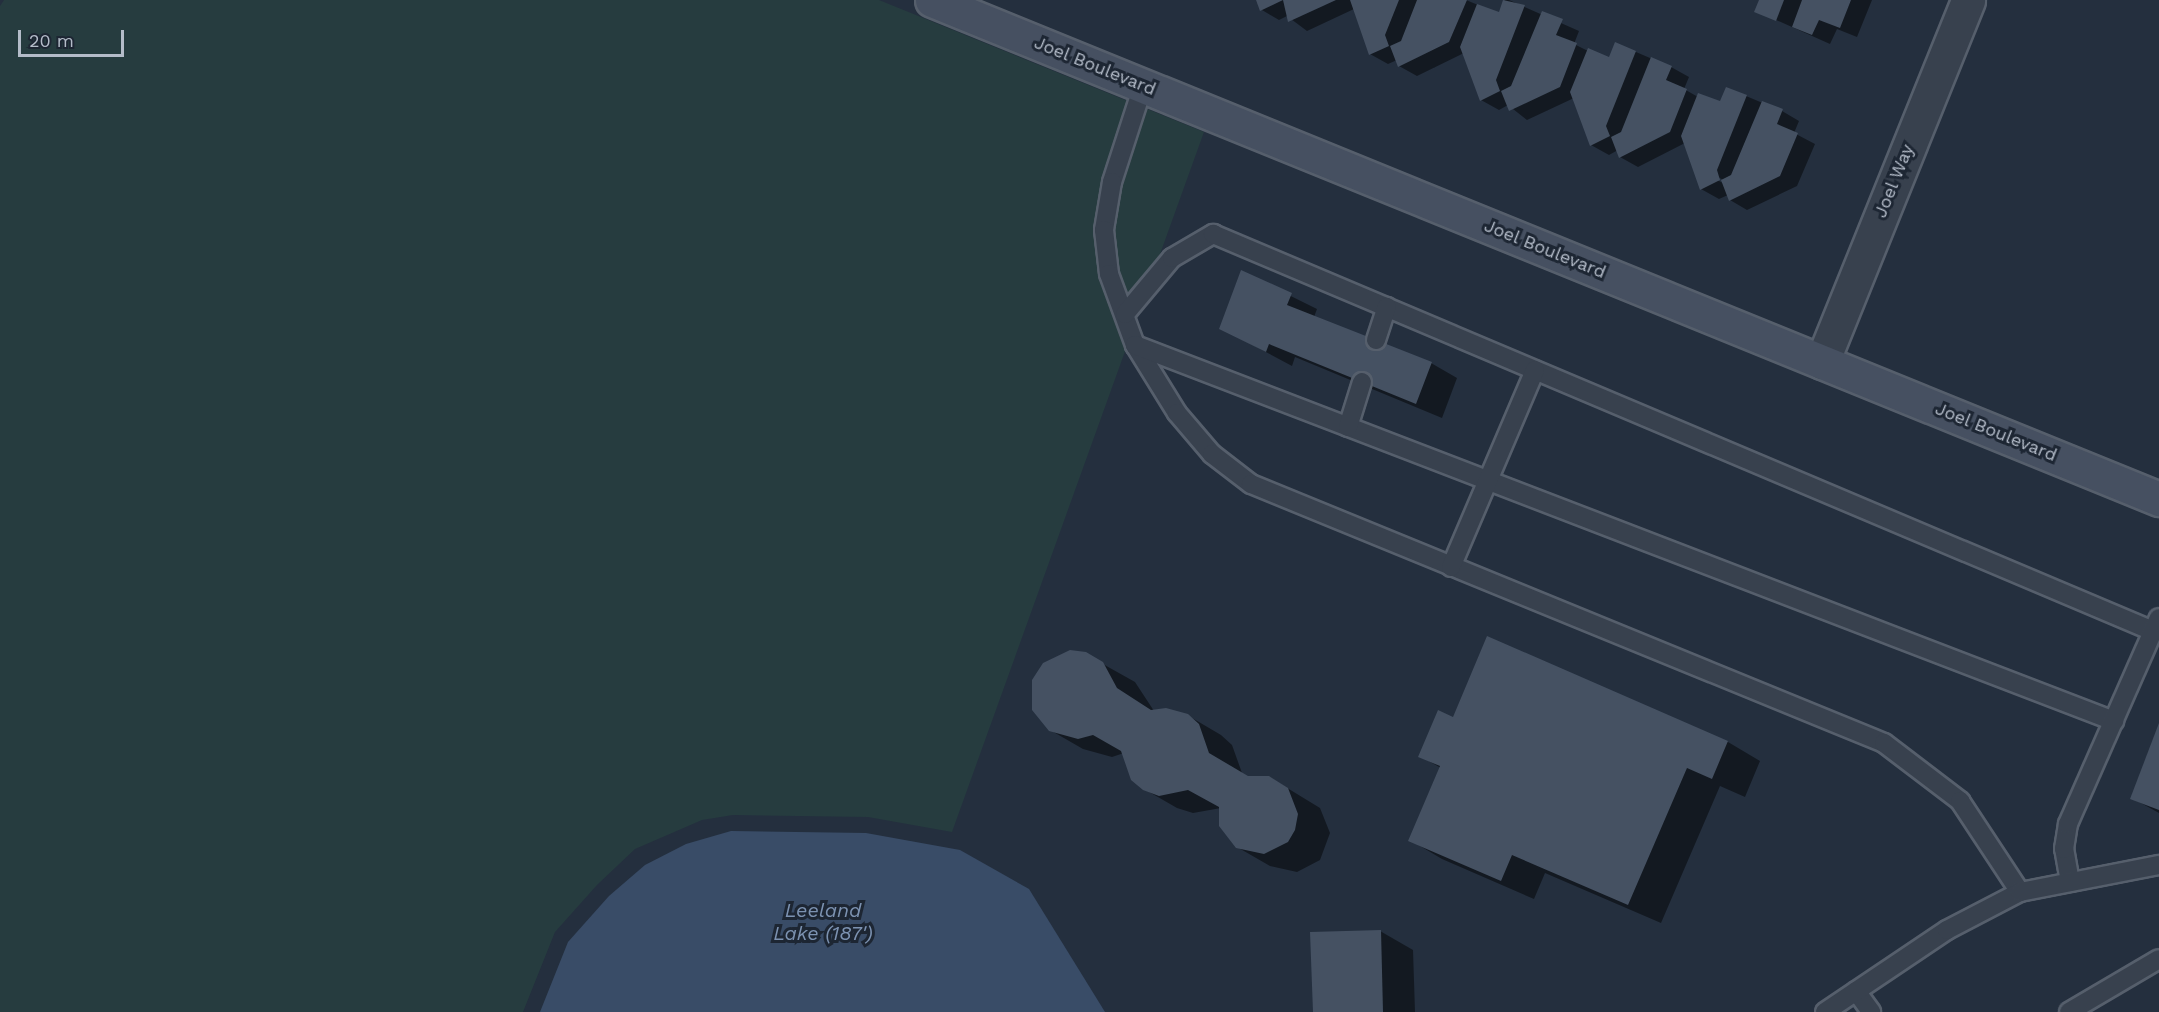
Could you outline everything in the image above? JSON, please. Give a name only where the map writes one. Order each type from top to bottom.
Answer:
[{"type":"main road","name":"Joel Boulevard","points":[[932,0],[2159,499]]},
{"type":"street","name":"Joel Way","points":[[1822,362],[1968,0]]},
{"type":"lane","points":[[1143,86],[1112,182],[1104,230],[1109,274],[1135,345],[1177,413],[1212,454],[1251,484],[1884,743],[1960,801],[2020,892]]},
{"type":"lane","points":[[1125,314],[1172,258],[1213,234],[1534,370],[2156,625],[2068,824],[2064,849],[2070,882]]},
{"type":"lane","points":[[1376,340],[1387,307]]},
{"type":"lane","points":[[1135,345],[2114,721]]},
{"type":"lane","points":[[1451,567],[1534,370]]},
{"type":"lane","points":[[1348,427],[1362,382]]},
{"type":"lane","points":[[1825,1012],[1947,930],[2020,892],[2159,865]]},
{"type":"lane","points":[[2069,1012],[2159,959]]},
{"type":"lane","points":[[1856,991],[1871,1012]]},
{"type":"green space","points":[[4,0],[879,0],[1204,132],[952,832],[868,817],[733,815],[702,820],[635,849],[597,885],[555,932],[523,1012],[0,1012],[0,6]]},
{"type":"water","name":"Leeland Lake (187')","points":[[731,831],[866,833],[960,850],[1029,889],[1105,1012],[540,1012],[568,942],[609,896],[645,865],[686,844]]},
{"type":"building","points":[[1256,0],[1283,0],[1260,11]]},
{"type":"building","points":[[1283,0],[1336,0],[1288,22]]},
{"type":"building","points":[[1350,0],[1399,0],[1385,35],[1389,46],[1369,55]]},
{"type":"building","points":[[1417,0],[1467,0],[1449,42],[1398,67],[1390,46],[1401,41]]},
{"type":"building","points":[[1503,0],[1525,5],[1496,80],[1500,91],[1480,101],[1460,47],[1477,4],[1499,12]]},
{"type":"building","points":[[1759,0],[1784,0],[1776,21],[1754,12]]},
{"type":"building","points":[[1802,0],[1851,0],[1840,28],[1819,20],[1812,35],[1792,27]]},
{"type":"building","points":[[1542,11],[1563,19],[1556,35],[1577,43],[1560,87],[1509,111],[1501,91],[1511,86]]},
{"type":"building","points":[[1615,42],[1636,51],[1606,126],[1610,136],[1590,146],[1570,92],[1588,48],[1609,57]]},
{"type":"building","points":[[1651,57],[1672,66],[1666,80],[1687,89],[1670,132],[1619,158],[1611,137],[1621,132]]},
{"type":"building","points":[[1726,87],[1747,95],[1717,170],[1720,180],[1700,190],[1681,136],[1698,93],[1720,101]]},
{"type":"building","points":[[1762,101],[1783,109],[1777,124],[1798,133],[1780,176],[1729,201],[1721,180],[1731,175]]},
{"type":"building","points":[[1241,270],[1292,293],[1287,305],[1432,362],[1416,404],[1269,344],[1266,352],[1219,329]]},
{"type":"building","points":[[1487,636],[1728,741],[1712,779],[1687,768],[1628,905],[1512,855],[1501,881],[1408,841],[1440,766],[1418,757],[1438,710],[1453,717]]},
{"type":"building","points":[[1070,650],[1086,652],[1103,662],[1117,688],[1151,710],[1166,708],[1188,714],[1199,724],[1209,753],[1248,776],[1269,776],[1288,788],[1298,814],[1295,830],[1288,842],[1264,854],[1236,848],[1219,826],[1219,807],[1188,790],[1159,796],[1143,790],[1131,780],[1121,751],[1093,735],[1078,739],[1049,731],[1032,710],[1032,680],[1043,663]]},
{"type":"building","points":[[2159,723],[2159,810],[2130,799]]},
{"type":"building","points":[[1381,930],[1383,1012],[1313,1012],[1310,932]]}]
